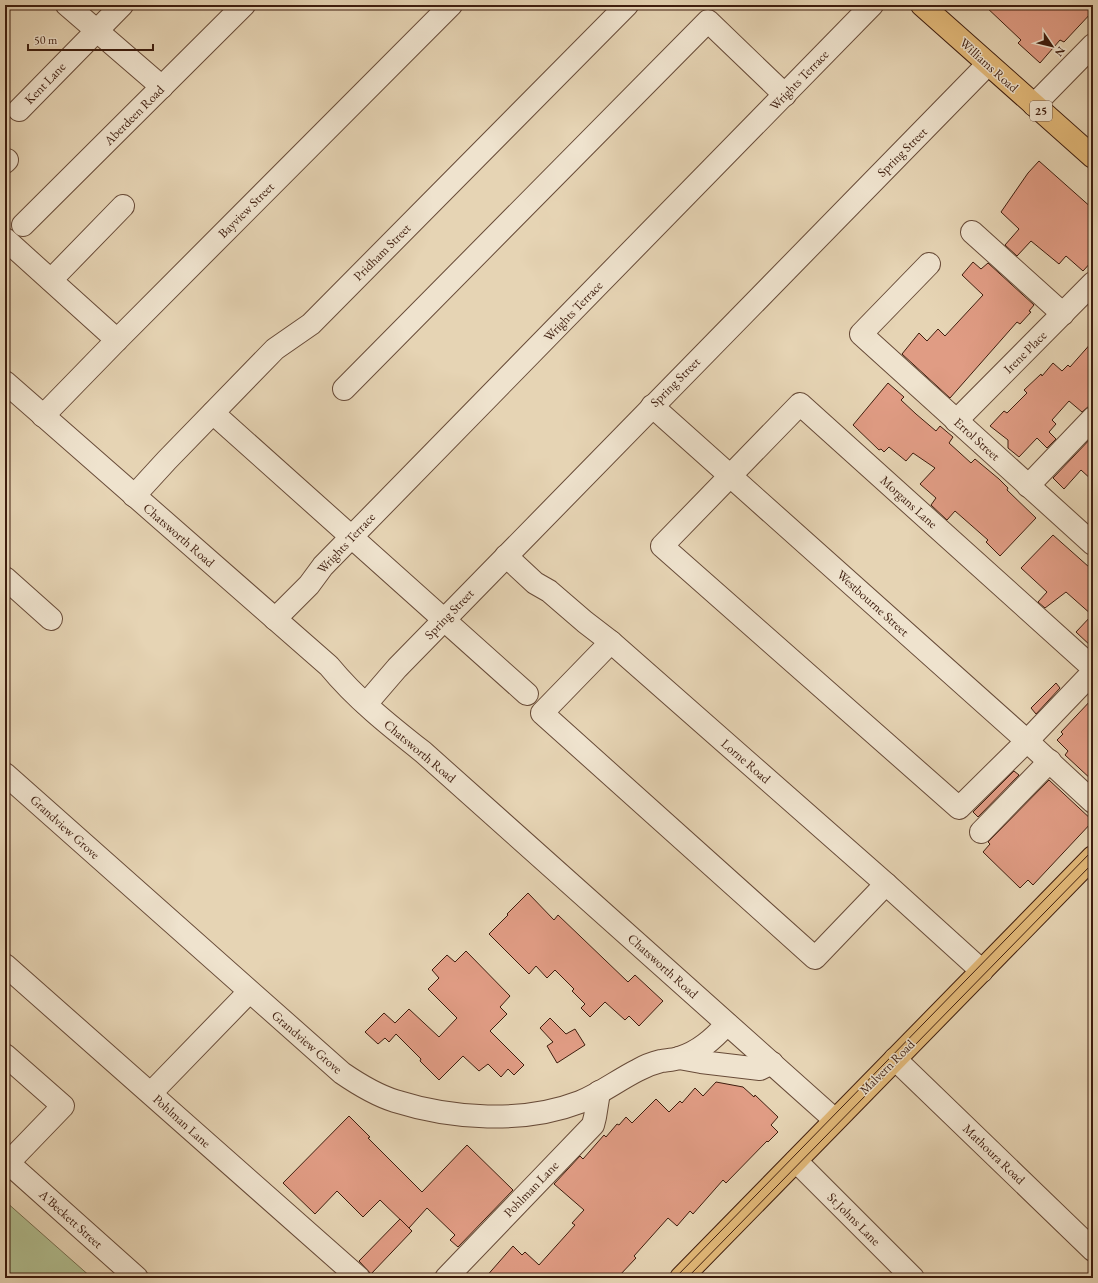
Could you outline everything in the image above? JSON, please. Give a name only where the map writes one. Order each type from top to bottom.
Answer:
[{"type":"main road","name":"Williams Road","points":[[922,5],[1093,158]]},
{"type":"main road","name":"Malvern Road","points":[[681,1278],[1093,857]]},
{"type":"street","points":[[67,5],[162,87]]},
{"type":"street","name":"Kent Lane","points":[[19,110],[122,5]]},
{"type":"street","name":"Aberdeen Road","points":[[23,225],[244,5]]},
{"type":"street","name":"Bayview Street","points":[[43,416],[450,5]]},
{"type":"street","name":"Pridham Street","points":[[134,496],[275,349],[311,324],[627,5]]},
{"type":"street","name":"Wrights Terrace","points":[[275,619],[309,585],[323,566],[351,537],[872,5]]},
{"type":"street","points":[[344,389],[708,21],[785,95]]},
{"type":"street","points":[[1034,105],[1093,45]]},
{"type":"street","name":"Spring Street","points":[[366,704],[397,668],[988,64]]},
{"type":"street","points":[[50,280],[123,206]]},
{"type":"street","points":[[972,232],[1063,314]]},
{"type":"street","points":[[5,239],[117,340]]},
{"type":"street","name":"Errol Street","points":[[929,264],[861,334],[956,422],[1093,544]]},
{"type":"street","name":"Irene Place","points":[[956,422],[1093,283]]},
{"type":"street","name":"Chatsworth Road","points":[[5,382],[329,666],[343,683],[398,733],[423,752],[835,1120]]},
{"type":"street","name":"Morgans Lane","points":[[730,476],[800,404],[1093,668]]},
{"type":"street","name":"Westbourne Street","points":[[652,406],[1050,761],[1093,802]]},
{"type":"street","points":[[213,413],[527,694]]},
{"type":"street","points":[[1028,486],[1093,418]]},
{"type":"street","points":[[730,476],[662,546],[959,808],[1027,741],[1093,672]]},
{"type":"street","name":"Lorne Road","points":[[506,556],[535,583],[549,591],[611,642],[886,884],[982,971]]},
{"type":"street","points":[[5,578],[51,619]]},
{"type":"street","points":[[611,642],[542,713],[822,964],[886,884]]},
{"type":"street","points":[[981,832],[1050,761]]},
{"type":"street","name":"Grandview Grove","points":[[5,774],[342,1073],[375,1093],[394,1101],[452,1114],[486,1117],[526,1114],[560,1108],[581,1102],[639,1069],[679,1058],[708,1044],[727,1024]]},
{"type":"street","name":"Pohlman Lane","points":[[5,965],[359,1278]]},
{"type":"street","points":[[151,1093],[249,992]]},
{"type":"street","points":[[5,1054],[63,1106],[7,1162]]},
{"type":"street","name":"Grandview Grove","points":[[679,1058],[760,1069],[772,1063]]},
{"type":"street","name":"Mathoura Road","points":[[895,1059],[1093,1250]]},
{"type":"street","name":"Pohlman Lane","points":[[446,1278],[593,1125],[599,1092]]},
{"type":"street","name":"St Johns Lane","points":[[796,1161],[913,1278]]},
{"type":"street","name":"A'Beckett Street","points":[[7,1162],[137,1278]]},
{"type":"green space","points":[[5,1201],[92,1278],[5,1278]]},
{"type":"building","points":[[984,5],[1093,5],[1093,11],[1064,42],[1060,40],[1040,63],[1018,43],[1021,40]]},
{"type":"building","points":[[1039,161],[1093,209],[1093,260],[1083,271],[1066,256],[1059,264],[1031,241],[1017,256],[1005,245],[1019,229],[1001,212],[1028,173]]},
{"type":"building","points":[[973,262],[981,269],[988,263],[1034,305],[1029,311],[1031,312],[1020,324],[1017,322],[950,398],[902,354],[919,333],[927,341],[938,329],[945,336],[983,295],[962,275]]},
{"type":"building","points":[[1093,341],[1093,406],[1089,406],[1082,412],[1069,401],[1052,420],[1056,424],[1049,432],[1056,439],[1047,448],[1037,438],[1019,457],[1008,448],[1008,440],[990,426],[1004,411],[1007,413],[1027,393],[1024,390],[1041,374],[1042,376],[1053,363],[1062,371],[1068,365],[1070,367]]},
{"type":"building","points":[[888,383],[904,397],[901,400],[916,414],[936,431],[940,426],[953,437],[949,443],[971,463],[975,459],[999,479],[1008,488],[1007,490],[1036,518],[1000,556],[986,542],[988,540],[955,511],[947,520],[931,505],[936,498],[920,484],[935,468],[913,453],[906,461],[889,447],[884,452],[881,449],[879,450],[853,425]]},
{"type":"building","points":[[1093,436],[1093,481],[1081,470],[1064,489],[1053,478]]},
{"type":"building","points":[[1053,535],[1089,567],[1088,568],[1093,573],[1093,648],[1076,632],[1092,615],[1066,592],[1045,608],[1038,602],[1047,592],[1021,568]]},
{"type":"building","points":[[1056,683],[1060,688],[1036,714],[1031,708]]},
{"type":"building","points":[[1093,698],[1093,781],[1065,755],[1068,751],[1057,740],[1063,734],[1061,732]]},
{"type":"building","points":[[1014,771],[1019,775],[978,817],[973,812]]},
{"type":"building","points":[[1049,780],[1093,821],[1033,885],[1028,880],[1020,888],[983,852],[990,844],[988,842]]},
{"type":"building","points":[[528,893],[554,920],[558,915],[628,982],[635,975],[663,1001],[639,1026],[629,1016],[625,1020],[605,1002],[590,1017],[581,1008],[585,1004],[572,991],[574,989],[555,970],[547,978],[536,966],[529,974],[489,934]]},
{"type":"building","points":[[466,951],[510,996],[500,1007],[507,1014],[490,1031],[524,1065],[514,1075],[508,1069],[501,1077],[488,1064],[479,1071],[463,1056],[439,1080],[396,1034],[389,1042],[385,1038],[378,1044],[365,1032],[384,1013],[395,1023],[409,1009],[439,1037],[457,1018],[428,989],[439,978],[432,970],[447,955],[455,962]]},
{"type":"building","points":[[550,1018],[566,1034],[575,1029],[585,1045],[557,1063],[547,1046],[553,1042],[540,1028]]},
{"type":"building","points":[[716,1082],[743,1087],[754,1097],[755,1095],[778,1117],[771,1125],[778,1132],[768,1142],[767,1141],[726,1183],[723,1180],[693,1214],[690,1211],[677,1226],[668,1218],[634,1256],[636,1258],[619,1276],[617,1275],[614,1278],[485,1278],[513,1246],[522,1255],[525,1252],[539,1265],[575,1225],[572,1223],[584,1210],[554,1184],[580,1156],[583,1159],[604,1135],[606,1137],[617,1124],[619,1125],[626,1117],[632,1123],[656,1099],[669,1112],[680,1101],[682,1103],[695,1088],[703,1096]]},
{"type":"building","points":[[349,1116],[370,1137],[368,1138],[422,1192],[467,1145],[513,1190],[458,1247],[450,1240],[455,1235],[427,1208],[409,1228],[380,1200],[363,1217],[337,1191],[315,1214],[283,1183]]},
{"type":"building","points":[[400,1219],[412,1231],[371,1274],[359,1261]]},
{"type":"tram line","points":[[675,1278],[1093,850]]},
{"type":"tram line","points":[[687,1278],[1093,863]]}]
